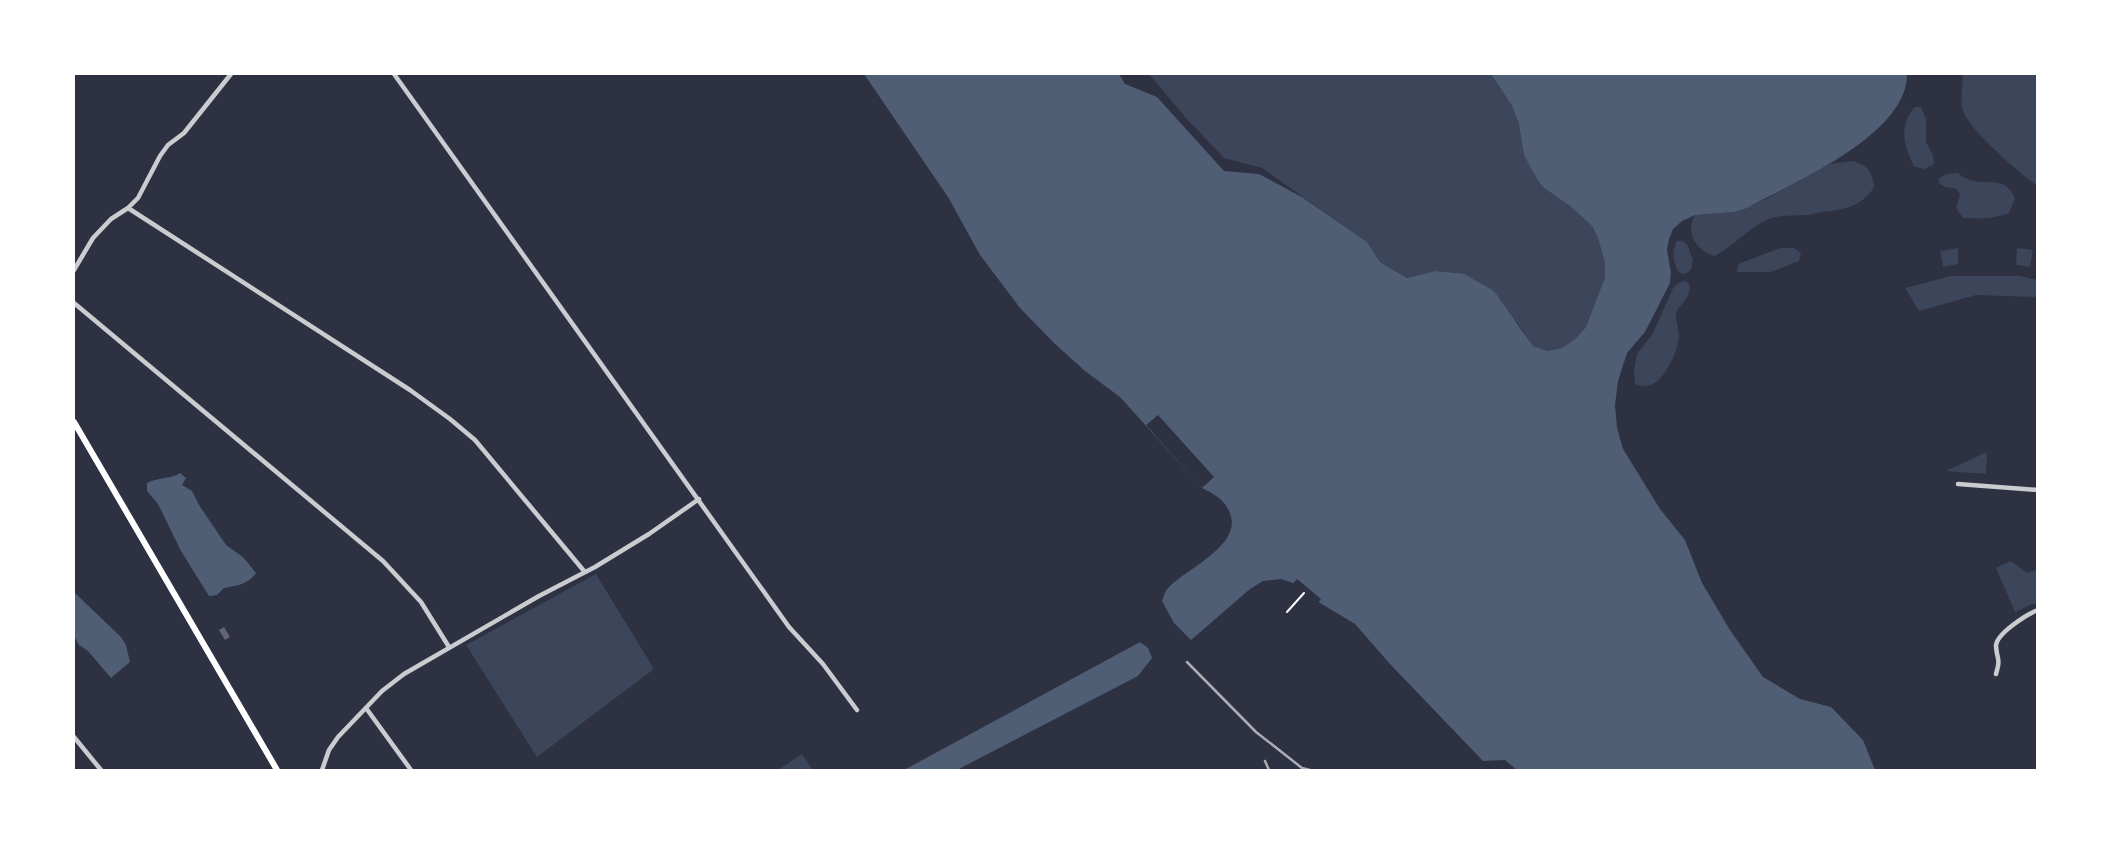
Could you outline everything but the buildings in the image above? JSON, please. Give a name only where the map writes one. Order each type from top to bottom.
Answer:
[{"type":"main road","points":[[74,422],[277,771]]},
{"type":"street","points":[[74,270],[93,238],[111,219],[138,198],[168,145],[184,133],[231,74]]},
{"type":"street","points":[[394,74],[789,627],[823,664],[857,710]]},
{"type":"street","points":[[128,208],[410,390],[450,419],[475,440],[498,466],[584,572]]},
{"type":"street","points":[[74,303],[383,561],[421,602],[449,647]]},
{"type":"street","points":[[1958,484],[2038,490]]},
{"type":"street","points":[[322,771],[329,750],[338,737],[382,691],[404,674],[649,534],[699,499]]},
{"type":"street","points":[[1996,674],[2000,660],[1996,645],[1998,638],[2028,614],[2038,610]]},
{"type":"street","points":[[366,708],[411,771]]},
{"type":"street","points":[[74,737],[101,771]]},
{"type":"path","points":[[1287,612],[1304,593]]},
{"type":"shaded area","points":[[864,74],[1119,74],[1125,84],[1157,97],[1224,171],[1259,174],[1302,197],[1367,242],[1380,262],[1407,278],[1435,271],[1464,274],[1494,291],[1533,346],[1547,351],[1562,348],[1586,327],[1605,277],[1605,263],[1592,226],[1544,188],[1537,179],[1524,155],[1519,124],[1512,106],[1491,74],[1907,74],[1902,96],[1889,117],[1869,137],[1844,154],[1818,171],[1747,208],[1734,212],[1695,215],[1673,229],[1667,250],[1670,283],[1645,332],[1627,353],[1618,381],[1615,405],[1617,428],[1623,449],[1660,509],[1685,540],[1702,583],[1763,677],[1800,699],[1831,707],[1863,740],[1875,770],[1517,770],[1505,760],[1483,761],[1355,624],[1320,603],[1296,584],[1281,579],[1263,581],[1250,589],[1191,640],[1174,623],[1162,601],[1169,587],[1210,556],[1227,538],[1231,517],[1227,507],[1216,496],[1202,488],[1120,397],[1085,371],[1020,308],[980,255],[948,197]]},
{"type":"shaded area","points":[[1149,74],[1491,74],[1512,106],[1544,188],[1592,226],[1598,238],[1605,263],[1605,277],[1586,327],[1562,348],[1547,351],[1533,346],[1517,322],[1435,271],[1407,278],[1380,262],[1367,242],[1262,168],[1224,158]]},
{"type":"shaded area","points":[[1963,74],[2037,74],[2037,186],[1973,127],[1961,103]]},
{"type":"shaded area","points":[[1915,107],[1921,107],[1926,119],[1926,142],[1933,155],[1934,164],[1924,169],[1914,166],[1905,143],[1906,121]]},
{"type":"shaded area","points":[[1852,161],[1868,170],[1874,187],[1858,203],[1838,210],[1769,219],[1715,256],[1694,241],[1691,228],[1695,215],[1734,212],[1764,200],[1830,164]]},
{"type":"shaded area","points":[[1958,173],[1975,181],[2006,186],[2015,198],[2009,213],[1986,218],[1963,218],[1956,208],[1960,194],[1955,188],[1940,184],[1938,179],[1946,174]]},
{"type":"shaded area","points":[[1677,241],[1687,244],[1693,260],[1691,270],[1685,274],[1679,273],[1674,261],[1673,253]]},
{"type":"shaded area","points":[[1781,248],[1794,248],[1801,253],[1799,261],[1771,272],[1737,272],[1738,264]]},
{"type":"shaded area","points":[[1958,248],[1958,264],[1943,267],[1940,251]]},
{"type":"shaded area","points":[[2017,248],[2033,250],[2030,267],[2016,265]]},
{"type":"shaded area","points":[[1951,276],[2020,276],[2037,280],[2037,297],[1976,295],[1919,311],[1905,288]]},
{"type":"shaded area","points":[[1686,281],[1690,286],[1689,292],[1676,315],[1679,337],[1673,359],[1664,374],[1652,384],[1635,384],[1637,354],[1653,333],[1674,286]]},
{"type":"shaded area","points":[[1987,452],[1986,474],[1946,471]]},
{"type":"shaded area","points":[[180,473],[186,478],[182,485],[192,491],[226,545],[243,557],[256,573],[246,582],[224,588],[217,595],[209,596],[181,551],[158,504],[147,491],[147,483]]},
{"type":"shaded area","points":[[2011,561],[2027,573],[2037,570],[2037,604],[2015,612],[1996,568]]},
{"type":"shaded area","points":[[596,574],[654,669],[537,757],[466,645]]},
{"type":"shaded area","points":[[74,594],[121,637],[126,645],[130,662],[111,678],[88,651],[79,645],[74,636]]},
{"type":"shaded area","points":[[1140,642],[1148,648],[1152,658],[1138,676],[957,770],[904,770]]},
{"type":"shaded area","points":[[802,754],[812,769],[778,770]]},
{"type":"pier","points":[[1158,415],[1214,477],[1202,488],[1146,425]]},
{"type":"pier","points":[[1297,579],[1321,599],[1316,605],[1291,586]]},
{"type":"railway","points":[[1187,662],[1256,732],[1302,768],[1310,770]]},
{"type":"railway","points":[[1265,761],[1269,770]]}]
